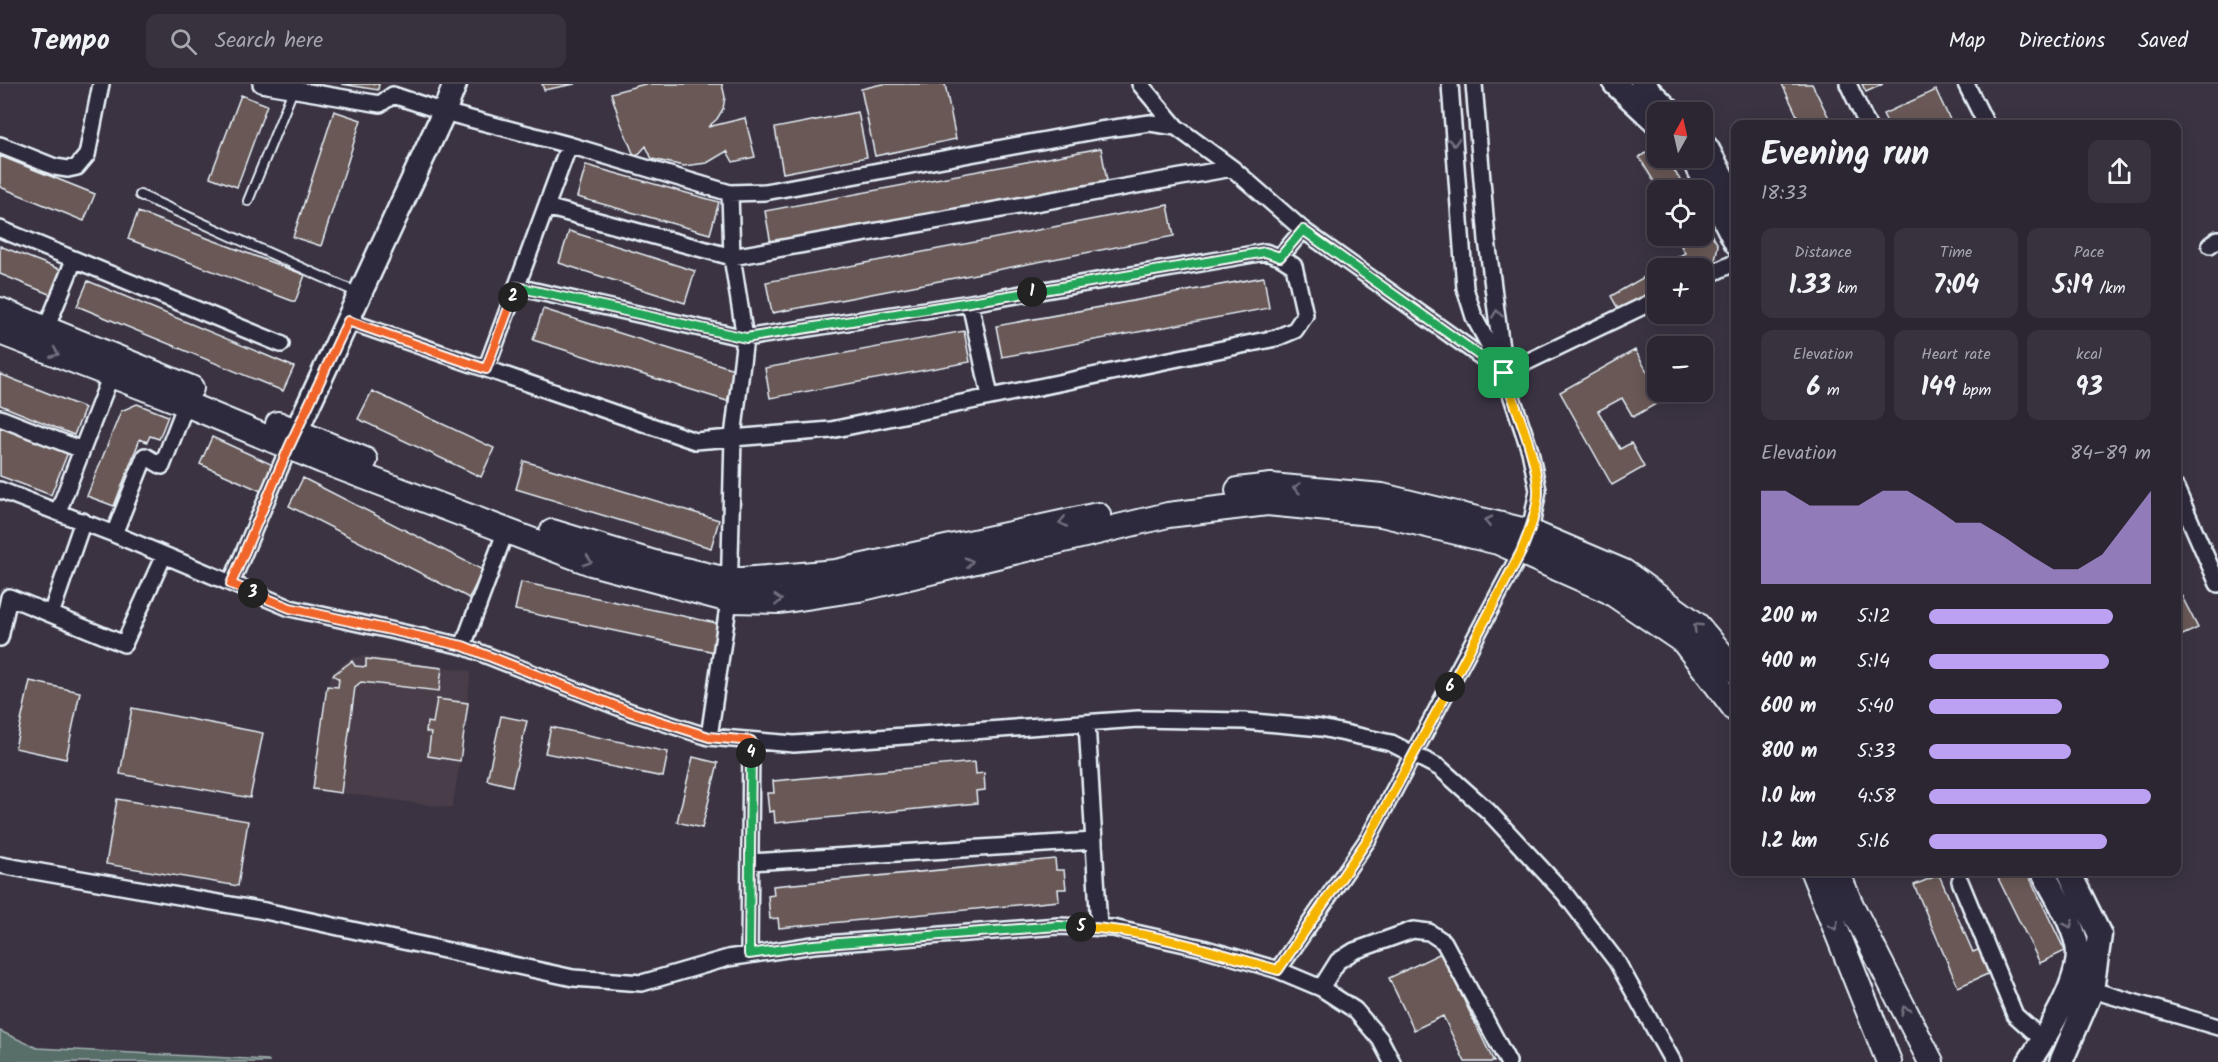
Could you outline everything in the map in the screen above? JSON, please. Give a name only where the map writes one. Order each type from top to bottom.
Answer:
[{"type":"main road","points":[[434,84],[444,112]]},
{"type":"main road","points":[[293,439],[361,295],[455,84]]},
{"type":"main road","points":[[1615,84],[1647,114]]},
{"type":"main road","points":[[1642,84],[1661,102]]},
{"type":"main road","points":[[1713,159],[1731,193]]},
{"type":"main road","points":[[1698,168],[1731,233]]},
{"type":"main road","points":[[0,310],[293,439],[506,530],[591,563],[730,590],[836,572],[1171,499],[1271,486],[1382,496],[1624,572],[1697,625],[1731,665]]},
{"type":"main road","points":[[0,332],[186,404],[293,439],[504,518],[654,563],[730,590]]},
{"type":"main road","points":[[1525,542],[1610,591],[1684,642],[1731,703]]},
{"type":"main road","points":[[1815,876],[1889,1062]]},
{"type":"main road","points":[[1840,876],[1850,903],[1931,1062]]},
{"type":"main road","points":[[2029,1062],[2072,983],[2078,952],[2072,930],[2045,876]]},
{"type":"main road","points":[[2061,1062],[2092,990],[2100,935],[2071,876]]},
{"type":"street","points":[[0,146],[55,168],[77,167],[87,155],[101,84]]},
{"type":"street","points":[[261,84],[380,104],[393,89],[444,112],[569,145],[730,194],[765,192],[1100,130],[1150,123],[1176,127]]},
{"type":"street","points":[[1140,84],[1176,127],[1232,168],[1303,230],[1504,373]]},
{"type":"street","points":[[1278,970],[1368,839],[1414,755],[1525,542],[1538,490],[1530,451],[1504,373],[1474,317],[1465,288],[1450,84]]},
{"type":"street","points":[[1474,84],[1487,240],[1504,373]]},
{"type":"street","points":[[1848,84],[1865,120]]},
{"type":"street","points":[[1966,84],[1984,120]]},
{"type":"street","points":[[486,369],[569,145]]},
{"type":"street","points":[[546,207],[732,257],[1232,168]]},
{"type":"street","points":[[709,737],[730,590],[733,437],[746,338],[732,257],[730,194]]},
{"type":"street","points":[[0,229],[281,344]]},
{"type":"street","points":[[1280,257],[1303,230]]},
{"type":"street","points":[[348,321],[695,441],[831,430],[1276,338],[1294,330],[1305,315],[1293,266],[1280,257],[1265,252],[970,303],[746,338],[517,287]]},
{"type":"street","points":[[46,329],[74,260]]},
{"type":"street","points":[[1713,273],[1731,264]]},
{"type":"street","points":[[970,303],[990,396]]},
{"type":"street","points":[[1504,373],[1647,304]]},
{"type":"street","points":[[58,512],[111,375]]},
{"type":"street","points":[[114,534],[145,456],[162,466],[186,404]]},
{"type":"street","points":[[0,418],[82,450]]},
{"type":"street","points":[[231,584],[293,439]]},
{"type":"street","points":[[0,490],[83,521],[290,608],[463,646],[631,712],[709,737],[794,744],[1138,719],[1244,721],[1321,728],[1391,743],[1440,768],[1488,811],[1565,894],[1617,962],[1673,1062]]},
{"type":"street","points":[[2181,499],[2218,584]]},
{"type":"street","points":[[51,614],[83,521]]},
{"type":"street","points":[[463,646],[506,530]]},
{"type":"street","points":[[0,638],[9,597],[124,645],[164,555]]},
{"type":"street","points":[[1087,723],[1099,928]]},
{"type":"street","points":[[749,954],[751,741]]},
{"type":"street","points":[[750,862],[1094,841]]},
{"type":"street","points":[[0,865],[265,911],[573,978],[642,983],[708,962],[813,945],[1058,926],[1113,928],[1203,948],[1278,970],[1321,988],[1355,1010],[1380,1039],[1392,1062]]},
{"type":"street","points":[[1960,881],[2015,1015],[2043,1040]]},
{"type":"street","points":[[1321,988],[1338,961],[1354,951],[1413,930],[1429,932],[1444,942],[1508,1062]]},
{"type":"street","points":[[2092,990],[2218,1027]]},
{"type":"lane","points":[[248,201],[293,90]]},
{"type":"lane","points":[[140,195],[361,295]]},
{"type":"shaded area","points":[[366,656],[471,671],[452,808],[313,789],[327,686],[333,672],[351,658]]},
{"type":"green space","points":[[0,1031],[37,1048],[268,1060],[269,1062],[0,1062]]},
{"type":"building","points":[[341,84],[379,84],[378,90]]},
{"type":"building","points":[[542,84],[575,84],[544,90]]},
{"type":"building","points":[[645,84],[722,84],[725,97],[723,109],[708,127],[745,118],[755,157],[733,162],[727,151],[707,163],[684,166],[652,159],[646,146],[635,158],[611,93]]},
{"type":"building","points":[[882,84],[945,84],[956,139],[875,156],[861,89]]},
{"type":"building","points":[[1782,84],[1812,84],[1830,120],[1799,120]]},
{"type":"building","points":[[1862,84],[1883,84],[1866,92]]},
{"type":"building","points":[[1936,90],[1950,120],[1886,120],[1883,114]]},
{"type":"building","points":[[241,95],[267,105],[237,187],[210,177]]},
{"type":"building","points":[[334,111],[361,120],[321,246],[293,237]]},
{"type":"building","points":[[858,112],[867,157],[783,173],[775,128]]},
{"type":"building","points":[[1101,148],[1107,181],[771,244],[765,211]]},
{"type":"building","points":[[1647,152],[1647,168],[1673,168],[1680,180],[1653,180],[1639,157]]},
{"type":"building","points":[[0,156],[95,194],[84,221],[0,187]]},
{"type":"building","points":[[586,165],[719,202],[710,234],[577,197]]},
{"type":"building","points":[[1168,205],[1174,236],[772,313],[766,282]]},
{"type":"building","points":[[138,212],[305,275],[295,302],[128,239]]},
{"type":"building","points":[[569,231],[695,271],[685,303],[559,263]]},
{"type":"building","points":[[1713,237],[1718,245],[1713,262],[1713,258],[1676,258],[1685,253],[1681,246],[1713,246]]},
{"type":"building","points":[[0,246],[64,271],[54,296],[0,274]]},
{"type":"building","points":[[1647,275],[1647,301],[1622,316],[1611,296]]},
{"type":"building","points":[[1264,277],[1269,308],[1002,357],[996,326]]},
{"type":"building","points":[[88,281],[294,367],[283,391],[77,306]]},
{"type":"building","points":[[543,309],[737,370],[727,401],[533,340]]},
{"type":"building","points":[[964,331],[970,362],[770,398],[765,368]]},
{"type":"building","points":[[1635,350],[1647,371],[1647,402],[1659,402],[1633,417],[1622,398],[1598,411],[1620,449],[1631,443],[1644,467],[1612,485],[1560,392]]},
{"type":"building","points":[[0,374],[85,408],[74,435],[0,405]]},
{"type":"building","points":[[372,391],[494,448],[481,477],[358,419]]},
{"type":"building","points":[[137,404],[168,416],[159,439],[150,436],[147,442],[140,439],[114,506],[87,496],[121,411]]},
{"type":"building","points":[[0,425],[68,452],[51,495],[0,476]]},
{"type":"building","points":[[212,437],[273,465],[261,491],[200,464]]},
{"type":"building","points":[[524,461],[719,520],[711,548],[516,489]]},
{"type":"building","points":[[303,478],[483,570],[469,598],[289,506]]},
{"type":"building","points":[[521,582],[721,624],[715,652],[515,610]]},
{"type":"building","points":[[2181,595],[2198,628],[2181,636]]},
{"type":"building","points":[[366,659],[442,668],[439,691],[361,682],[355,687],[341,793],[313,789],[327,686],[338,687],[339,679],[333,675],[352,661],[355,666],[366,667]]},
{"type":"building","points":[[30,681],[80,692],[66,759],[15,748]]},
{"type":"building","points":[[437,699],[468,703],[460,761],[428,756],[431,733],[426,732],[427,722],[433,723]]},
{"type":"building","points":[[132,708],[263,733],[250,798],[120,774]]},
{"type":"building","points":[[501,716],[527,721],[512,786],[487,780]]},
{"type":"building","points":[[551,727],[668,752],[663,777],[545,753]]},
{"type":"building","points":[[693,757],[718,763],[702,828],[677,822]]},
{"type":"building","points":[[975,762],[976,774],[984,773],[985,790],[976,791],[977,803],[775,823],[774,811],[769,812],[767,793],[774,793],[773,781]]},
{"type":"building","points":[[117,799],[248,821],[238,886],[106,864]]},
{"type":"building","points":[[1055,859],[1056,870],[1064,870],[1066,889],[1058,889],[1059,901],[779,928],[778,918],[770,919],[768,896],[774,895],[773,886]]},
{"type":"building","points":[[1939,876],[1973,952],[1980,949],[1990,973],[1958,987],[1914,885]]},
{"type":"building","points":[[1997,876],[2029,876],[2065,951],[2040,963]]},
{"type":"building","points":[[1441,953],[1494,1062],[1465,1062],[1443,1016],[1414,1030],[1389,978]]},
{"type":"route","points":[[1303,230],[1504,373],[1530,451],[1538,490],[1530,532],[1368,839],[1278,970],[1203,948],[1113,928],[1058,926],[813,945],[749,954],[751,741],[709,737],[631,712],[463,646],[290,608],[231,584],[289,447],[348,321],[486,369],[517,287],[746,338],[970,303],[1265,252],[1280,257],[1303,230]]}]
